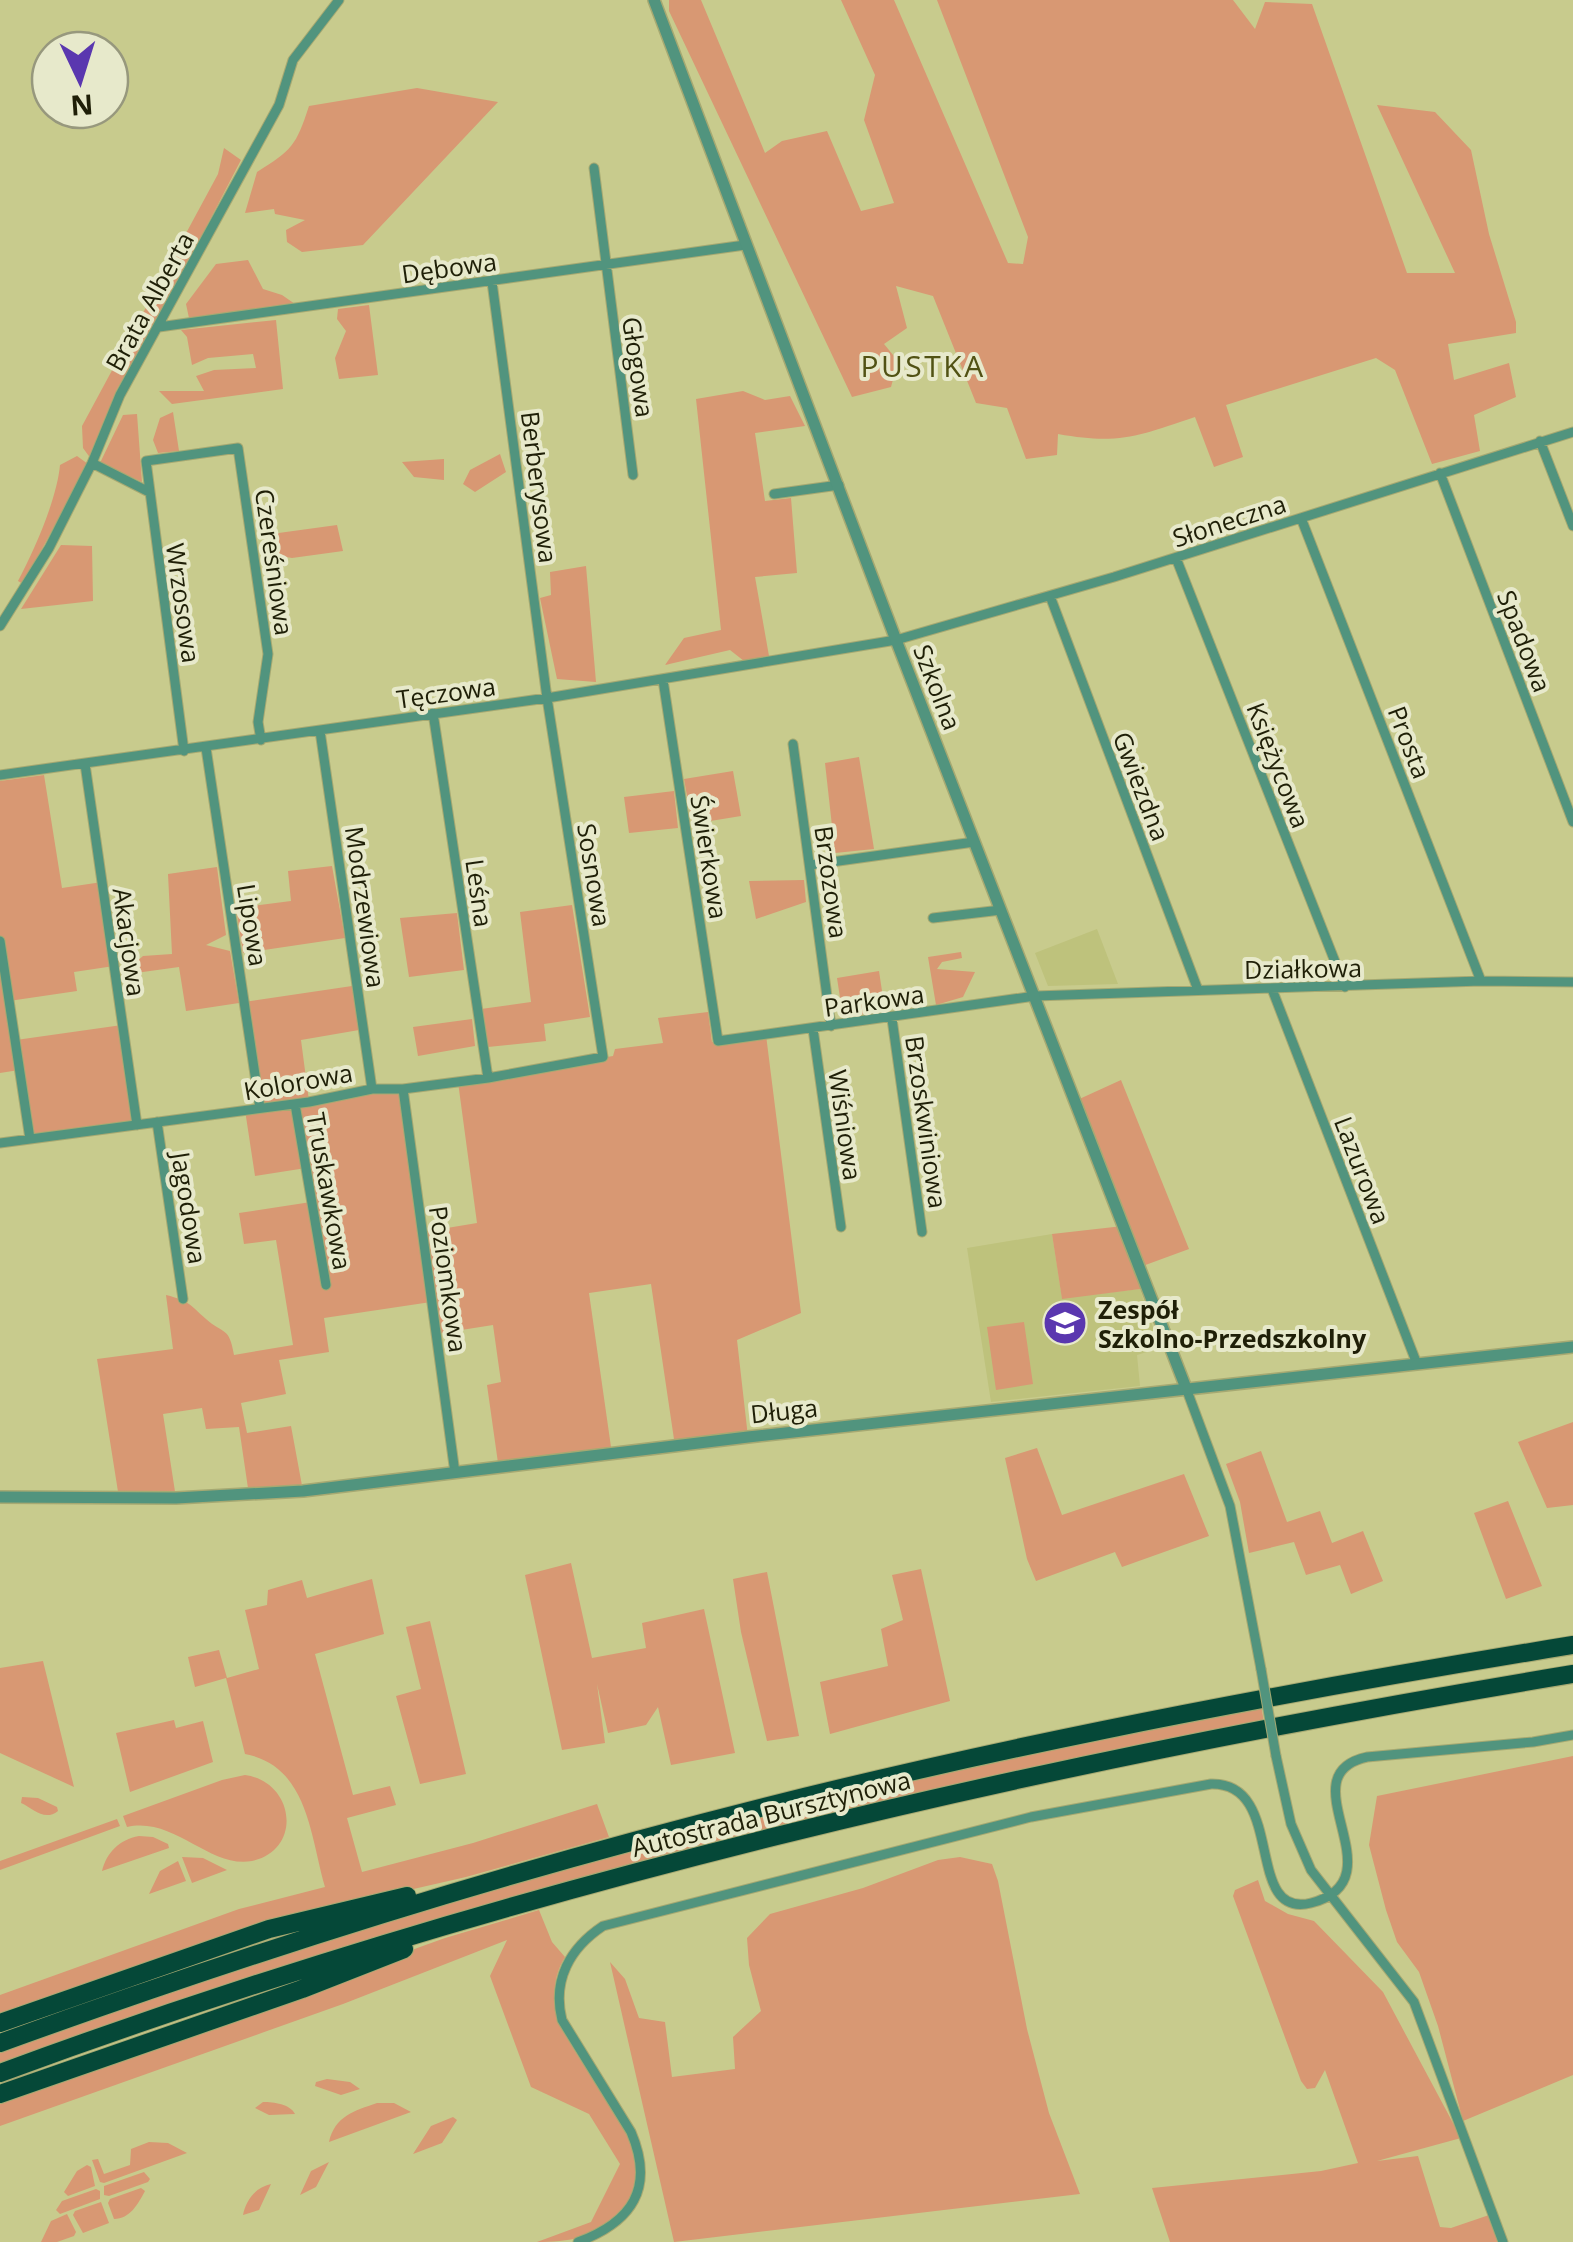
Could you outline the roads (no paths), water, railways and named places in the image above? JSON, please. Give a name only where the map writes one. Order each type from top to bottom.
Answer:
[{"type":"highway","name":"Autostrada Bursztynowa","points":[[0,2042],[343,1926],[754,1810],[982,1756],[1268,1698],[1573,1644]]},
{"type":"highway","name":"Autostrada Bursztynowa","points":[[0,2073],[344,1957],[560,1893],[760,1840],[1060,1769],[1314,1718],[1573,1674]]},
{"type":"highway","points":[[0,2023],[270,1929],[559,1863]]},
{"type":"highway","points":[[0,2094],[316,1984],[560,1893]]},
{"type":"street","name":"Brata Alberta","points":[[0,626],[49,548],[92,463],[120,395],[279,105],[293,60],[339,0]]},
{"type":"street","name":"Szkolna","points":[[654,0],[896,640],[1186,1388]]},
{"type":"street","name":"Głogowa","points":[[594,168],[633,475]]},
{"type":"street","name":"Dębowa","points":[[159,327],[745,246]]},
{"type":"street","name":"Berberysowa","points":[[492,282],[547,698]]},
{"type":"street","name":"Słoneczna","points":[[896,640],[1176,558],[1573,432]]},
{"type":"street","points":[[1540,442],[1573,526]]},
{"type":"street","name":"Wrzosowa","points":[[184,751],[146,460],[238,448]]},
{"type":"street","name":"Czereśniowa","points":[[238,448],[268,654],[258,722],[261,740]]},
{"type":"street","points":[[92,463],[149,492]]},
{"type":"street","name":"Spadowa","points":[[1440,473],[1573,822]]},
{"type":"street","points":[[774,494],[838,485]]},
{"type":"street","name":"Prosta","points":[[1301,518],[1481,982]]},
{"type":"street","name":"Księżycowa","points":[[1176,558],[1345,988]]},
{"type":"street","name":"Gwiezdna","points":[[1050,596],[1198,990]]},
{"type":"street","name":"Tęczowa","points":[[0,776],[547,698],[896,640]]},
{"type":"street","name":"Świerkowa","points":[[663,680],[718,1041]]},
{"type":"street","name":"Sosnowa","points":[[547,698],[602,1057]]},
{"type":"street","name":"Leśna","points":[[433,713],[488,1078]]},
{"type":"street","name":"Modrzewiowa","points":[[320,731],[372,1089]]},
{"type":"street","name":"Brzozowa","points":[[793,744],[831,1026]]},
{"type":"street","name":"Lipowa","points":[[206,748],[260,1108]]},
{"type":"street","name":"Akacjowa","points":[[84,764],[136,1125]]},
{"type":"street","points":[[810,865],[974,842]]},
{"type":"street","points":[[933,918],[1000,910]]},
{"type":"street","points":[[0,941],[4,1001],[30,1139]]},
{"type":"street","name":"Działkowa","points":[[1035,996],[1573,982]]},
{"type":"street","name":"Lazurowa","points":[[1272,989],[1417,1364]]},
{"type":"street","name":"Parkowa","points":[[718,1041],[1035,996]]},
{"type":"street","name":"Brzoskwiniowa","points":[[892,1019],[922,1232]]},
{"type":"street","name":"Wiśniowa","points":[[812,1029],[841,1227]]},
{"type":"street","name":"Kolorowa","points":[[0,1143],[295,1104],[372,1089],[488,1078],[602,1057]]},
{"type":"street","name":"Poziomkowa","points":[[403,1089],[455,1473]]},
{"type":"street","name":"Truskawkowa","points":[[295,1104],[326,1285]]},
{"type":"street","name":"Jagodowa","points":[[157,1122],[183,1299]]},
{"type":"street","name":"Długa","points":[[0,1497],[249,1496],[1573,1347]]},
{"type":"street","points":[[1186,1388],[1230,1506],[1276,1756],[1296,1840],[1327,1895],[1414,2002],[1502,2242]]},
{"type":"street","points":[[578,2242],[624,2218],[640,2184],[639,2151],[631,2132],[562,2020],[558,2004],[564,1970],[573,1950],[603,1926],[1032,1816],[1211,1784],[1234,1788],[1250,1802],[1258,1820],[1268,1872],[1284,1897],[1304,1904],[1327,1895],[1340,1883],[1348,1863],[1348,1845],[1334,1793],[1339,1774],[1350,1762],[1367,1756],[1573,1735]]},
{"type":"place","name":"Zespół Szkolno-Przedszkolny","points":[[1065,1323]]},
{"type":"district","name":"PUSTKA","points":[[923,365]]}]
